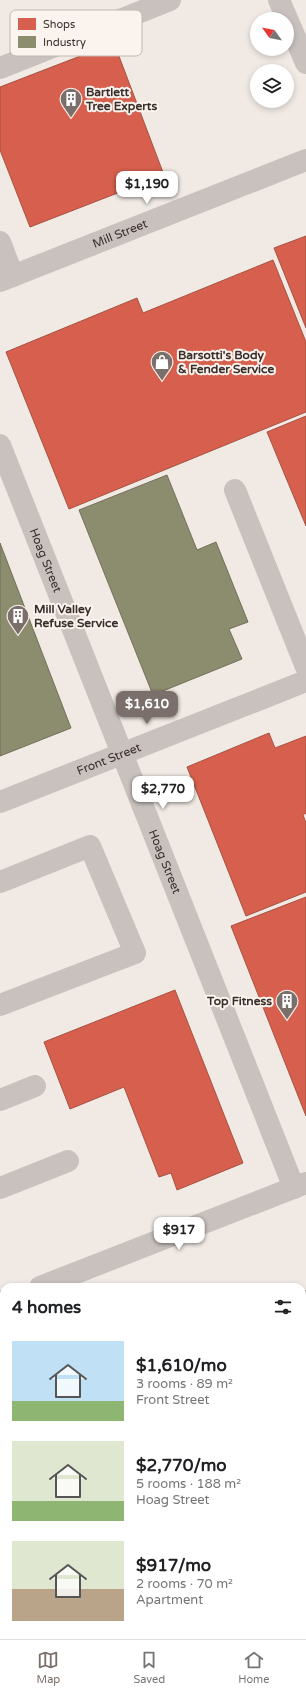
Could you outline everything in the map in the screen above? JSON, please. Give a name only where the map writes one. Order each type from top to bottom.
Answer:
[{"type":"street","points":[[142,11],[170,0]]},
{"type":"street","points":[[279,0],[306,63]]},
{"type":"street","points":[[0,68],[30,56]]},
{"type":"street","name":"Mill Street","points":[[7,278],[306,160]]},
{"type":"street","points":[[0,242],[7,278]]},
{"type":"street","name":"Hoag Street","points":[[0,445],[122,754],[300,1186]]},
{"type":"street","points":[[235,490],[306,667]]},
{"type":"street","name":"Front Street","points":[[0,802],[306,680]]},
{"type":"street","points":[[0,882],[90,846],[135,953],[0,1005]]},
{"type":"street","points":[[0,1100],[35,1086]]},
{"type":"street","points":[[0,1188],[68,1161]]},
{"type":"street","points":[[50,1283],[300,1186]]},
{"type":"building: Shops","name":"Bartlett Tree Experts","points":[[80,56],[119,56],[164,175],[30,227],[0,150],[0,87]]},
{"type":"building: Shops","points":[[306,236],[306,328],[274,248]]},
{"type":"building: Shops","name":"Barsotti's Body & Fender Service","points":[[273,260],[306,342],[306,412],[69,509],[6,352],[137,298],[143,313]]},
{"type":"building: Shops","points":[[306,416],[306,526],[267,432]]},
{"type":"building: Shops","points":[[269,733],[275,748],[306,736],[306,813],[303,815],[306,823],[306,892],[246,916],[187,767]]},
{"type":"building: Shops","name":"Top Fitness","points":[[306,897],[306,1116],[231,926]]},
{"type":"building: Shops","points":[[175,990],[243,1163],[177,1190],[171,1173],[159,1177],[124,1087],[70,1109],[44,1042]]},
{"type":"building: Industry","points":[[167,475],[197,550],[216,542],[248,622],[229,629],[242,659],[153,695],[79,510]]},
{"type":"building: Industry","name":"Mill Valley Refuse Service","points":[[0,543],[71,728],[0,756]]},
{"type":"place","name":"Bartlett Tree Experts","points":[[71,118]]},
{"type":"place","name":"Barsotti's Body & Fender Service","points":[[162,382]]},
{"type":"place","name":"Mill Valley Refuse Service","points":[[18,636]]},
{"type":"place","name":"Top Fitness","points":[[287,1020]]}]
